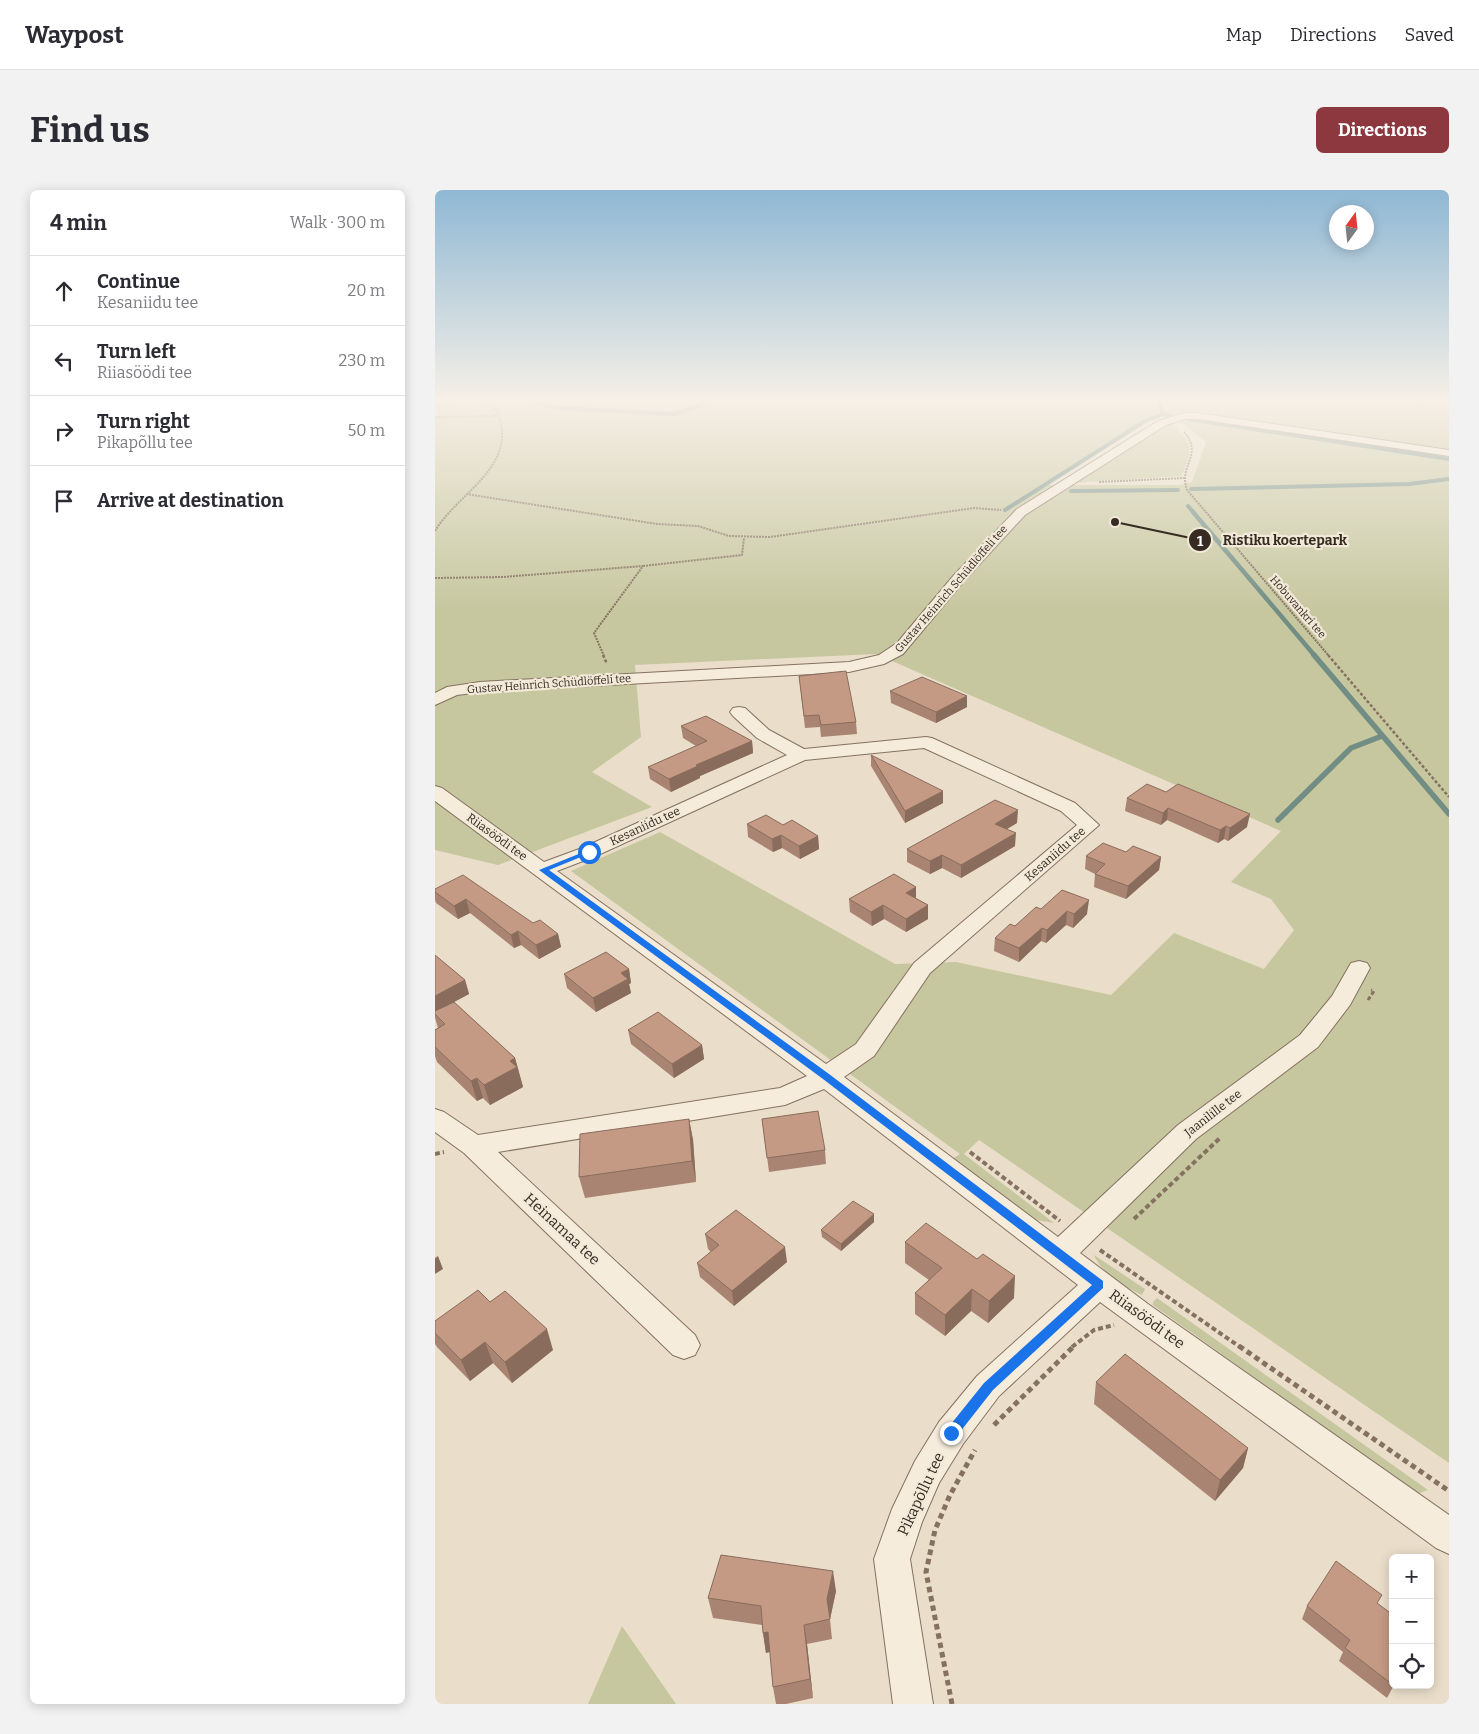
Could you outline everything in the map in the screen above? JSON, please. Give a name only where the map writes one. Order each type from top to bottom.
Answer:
[{"type":"street","name":"Gustav Heinrich Schüdlöffeli tee","points":[[435,700],[453,692],[480,687],[849,667],[877,662],[895,654],[903,646],[959,578],[1021,512],[1087,470]]},
{"type":"street","points":[[739,712],[763,734],[801,755]]},
{"type":"street","name":"Kesaniidu tee","points":[[543,870],[589,852],[801,755],[926,742],[1068,807],[1089,825],[922,968],[865,1050],[826,1077]]},
{"type":"street","name":"Riiasöödi tee","points":[[435,792],[826,1077],[1137,1313],[1449,1536]]},
{"type":"street","name":"Jaanilille tee","points":[[1059,1253],[1080,1236],[1187,1132],[1309,1041],[1342,1000],[1359,968]]},
{"type":"street","points":[[474,1146],[785,1096],[826,1077]]},
{"type":"street","name":"Heinamaa tee","points":[[435,1118],[474,1146],[684,1345]]},
{"type":"street","name":"Pikapõllu tee","points":[[913,1704],[892,1559],[905,1521],[927,1472],[951,1433],[988,1386],[1099,1284]]},
{"type":"path","points":[[435,531],[442,518],[481,483],[489,470]]},
{"type":"path","points":[[1063,484],[1184,478],[1187,470]]},
{"type":"path","name":"Hobuvankri tee","points":[[1184,478],[1187,490],[1449,797]]},
{"type":"path","points":[[467,494],[657,524],[698,526],[729,536],[744,538],[770,537],[974,508],[1021,512]]},
{"type":"path","points":[[435,578],[503,577],[643,566],[742,555],[744,538]]},
{"type":"path","points":[[608,667],[594,634],[643,566]]},
{"type":"path","points":[[969,1152],[1080,1236],[1449,1492]]},
{"type":"path","points":[[990,1429],[1066,1352],[1094,1330],[1121,1323],[1137,1313],[1157,1289]]},
{"type":"path","points":[[952,1704],[927,1572],[935,1530],[950,1495],[979,1444]]},
{"type":"green space","points":[[435,470],[1066,470],[1043,485],[1180,485],[1192,482],[1196,470],[1449,470],[1449,1463],[979,1140],[964,1154],[1054,1223],[1036,1220],[952,1159],[960,1154],[571,871],[660,832],[895,964],[956,962],[1111,995],[1174,933],[1264,969],[1294,930],[1271,899],[1231,882],[1281,831],[876,654],[635,665],[641,737],[592,772],[652,807],[498,865],[435,850]]},
{"type":"green space","points":[[1093,470],[1184,470],[1182,476],[1072,483]]},
{"type":"green space","points":[[1094,1255],[1145,1289],[1142,1295],[1121,1284],[1102,1268]]},
{"type":"green space","points":[[1157,1298],[1428,1490],[1417,1494],[1153,1305]]},
{"type":"green space","points":[[622,1626],[676,1704],[588,1704]]},
{"type":"building","points":[[846,671],[856,722],[821,725],[819,715],[804,716],[799,676]]},
{"type":"building","points":[[922,677],[967,696],[936,712],[890,691]]},
{"type":"building","points":[[706,716],[752,741],[669,779],[648,767],[707,741],[681,726]]},
{"type":"building","points":[[871,755],[943,791],[905,811]]},
{"type":"building","points":[[1147,784],[1166,792],[1178,784],[1250,814],[1230,828],[1226,826],[1220,830],[1168,808],[1163,813],[1127,798]]},
{"type":"building","points":[[995,800],[1018,810],[995,824],[1016,833],[961,865],[942,855],[930,861],[907,849]]},
{"type":"building","points":[[766,815],[783,825],[792,820],[818,836],[799,846],[781,835],[772,839],[747,824]]},
{"type":"building","points":[[1103,843],[1126,852],[1133,846],[1161,857],[1128,886],[1095,874],[1105,864],[1086,856]]},
{"type":"building","points":[[894,874],[916,887],[906,893],[928,905],[906,919],[883,905],[871,912],[849,899]]},
{"type":"building","points":[[463,875],[533,923],[540,920],[558,934],[536,945],[518,931],[511,935],[466,899],[454,906],[435,892],[435,889]]},
{"type":"building","points":[[1062,890],[1089,900],[1074,914],[1067,911],[1047,930],[1042,928],[1019,948],[995,938],[1010,924],[1015,926],[1036,907],[1041,909]]},
{"type":"building","points":[[606,952],[629,969],[621,973],[628,979],[593,998],[564,974]]},
{"type":"building","points":[[435,955],[465,980],[435,996]]},
{"type":"building","points":[[454,1002],[515,1058],[510,1061],[517,1067],[484,1085],[477,1078],[471,1081],[435,1047],[435,1030],[445,1024],[435,1014],[435,1011]]},
{"type":"building","points":[[658,1012],[702,1045],[672,1064],[628,1030]]},
{"type":"building","points":[[818,1111],[825,1150],[767,1158],[762,1119]]},
{"type":"building","points":[[689,1119],[692,1161],[579,1177],[580,1134]]},
{"type":"building","points":[[853,1201],[874,1214],[841,1244],[821,1230]]},
{"type":"building","points":[[736,1210],[785,1247],[732,1291],[697,1263],[719,1245],[705,1234]]},
{"type":"building","points":[[926,1223],[977,1259],[983,1254],[1015,1276],[989,1301],[972,1289],[945,1315],[915,1293],[942,1268],[905,1242]]},
{"type":"building","points":[[478,1290],[490,1302],[505,1291],[547,1329],[505,1362],[485,1342],[461,1360],[435,1333],[435,1321]]},
{"type":"building","points":[[1125,1354],[1248,1448],[1220,1480],[1096,1382]]},
{"type":"building","points":[[721,1555],[833,1571],[827,1599],[830,1619],[804,1625],[810,1679],[773,1687],[768,1632],[763,1633],[761,1606],[708,1598]]},
{"type":"building","points":[[1336,1561],[1382,1595],[1377,1603],[1389,1612],[1389,1682],[1345,1648],[1350,1640],[1307,1606]]},
{"type":"waterway","points":[[1005,510],[1068,470]]},
{"type":"waterway","points":[[1191,489],[1409,484],[1449,479]]},
{"type":"waterway","points":[[1071,491],[1178,490]]},
{"type":"waterway","points":[[1188,506],[1194,513]]},
{"type":"waterway","points":[[1193,512],[1315,656]]},
{"type":"waterway","points":[[1314,655],[1449,814]]},
{"type":"waterway","points":[[1278,820],[1351,748],[1382,736]]},
{"type":"place","name":"Ristiku koertepark","points":[[1115,522]]},
{"type":"route","points":[[589,852],[543,870],[826,1077],[1099,1284],[1039,1337],[988,1386],[951,1433]]}]
